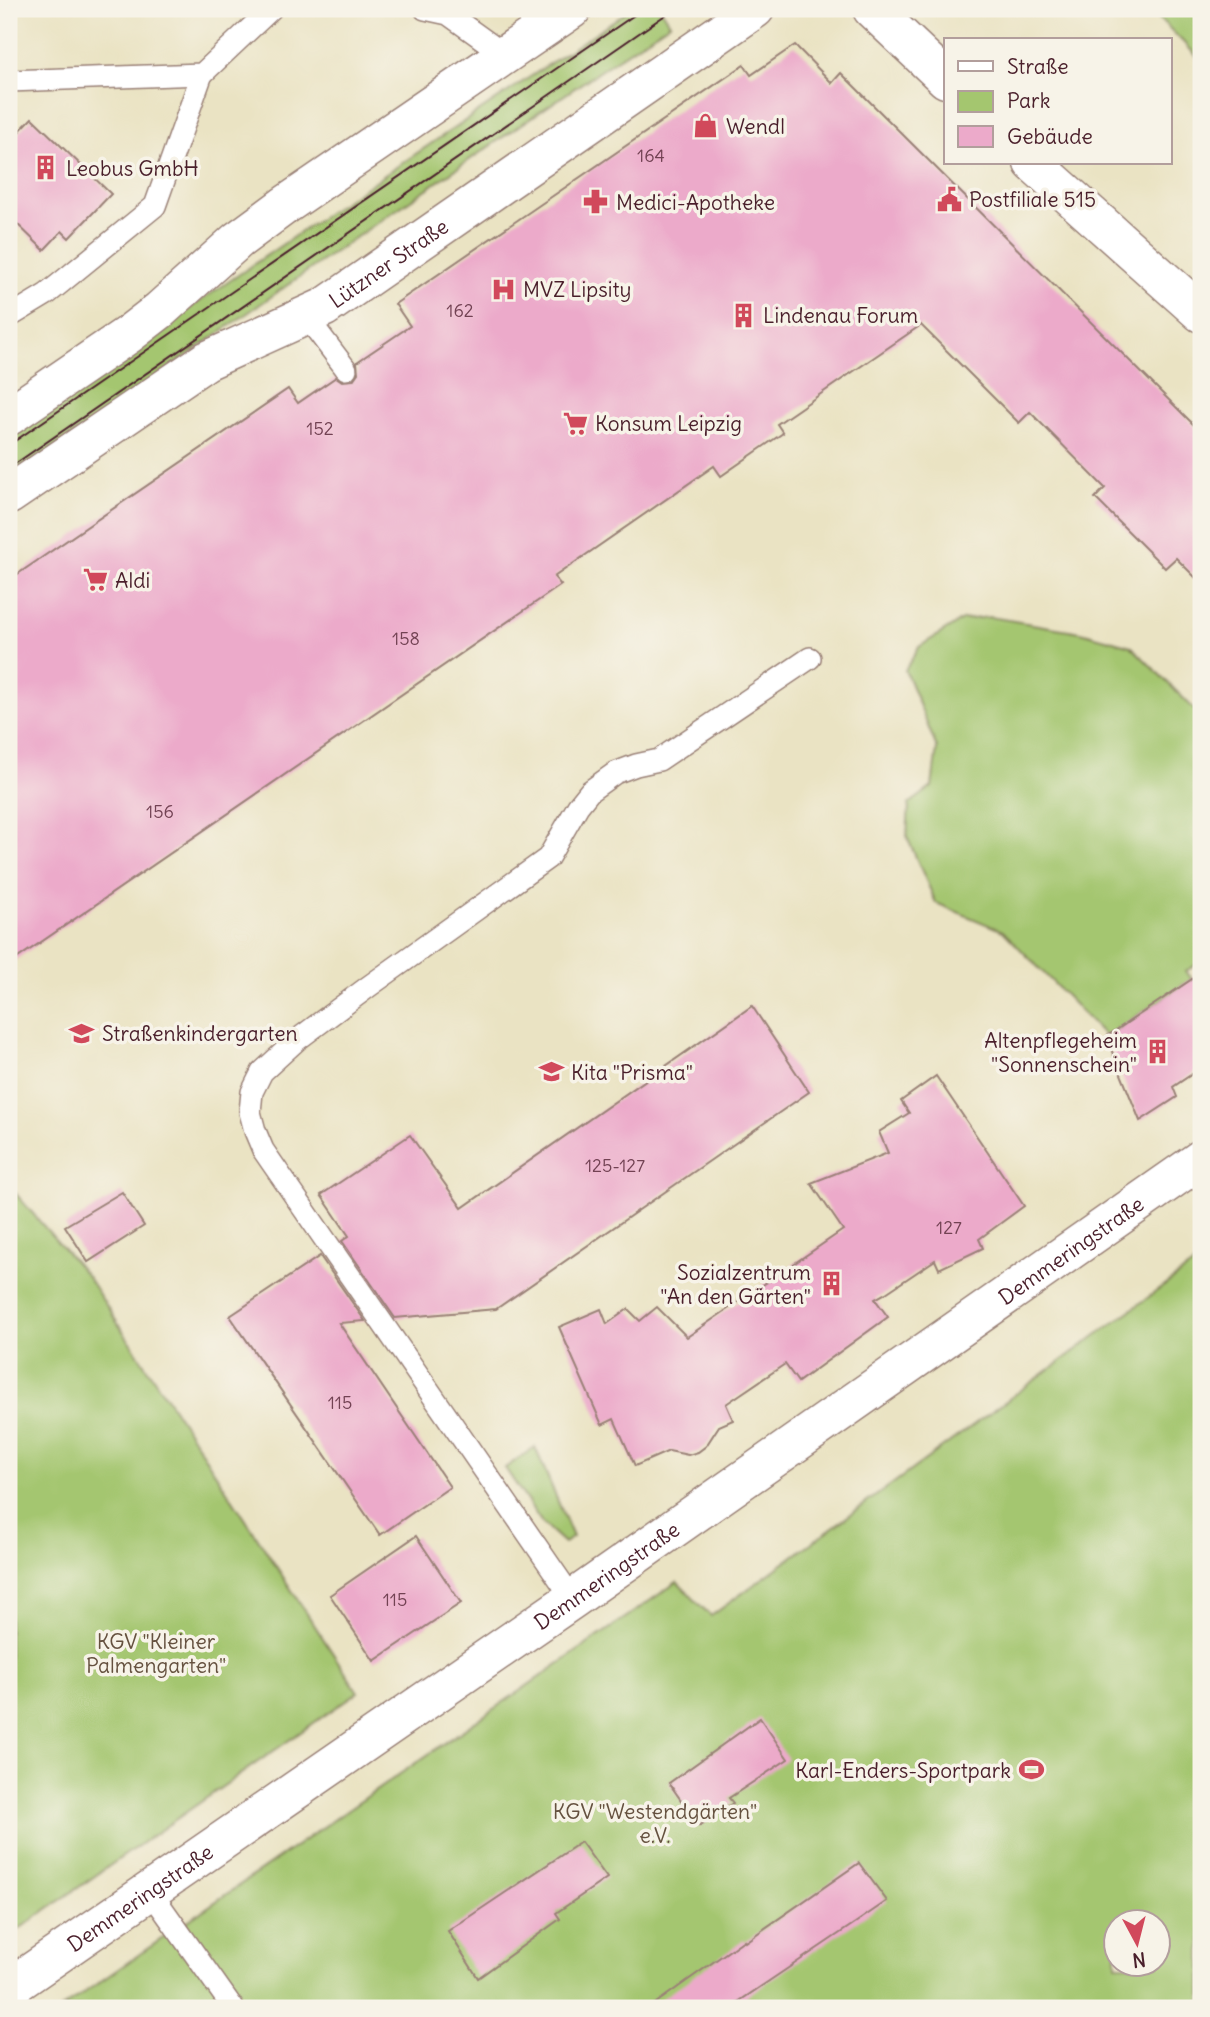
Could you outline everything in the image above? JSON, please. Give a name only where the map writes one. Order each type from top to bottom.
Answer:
[{"type":"street","name":"Lützner Straße","points":[[9,495],[206,361],[325,307],[755,9]]},
{"type":"street","points":[[872,9],[944,77]]},
{"type":"street","points":[[9,416],[160,310],[238,240],[505,55],[553,14]]},
{"type":"street","points":[[1034,164],[1201,313]]},
{"type":"street","name":"Demmeringstraße","points":[[9,1988],[573,1600],[1201,1159]]},
{"type":"lane","points":[[9,317],[47,294],[155,206],[202,74],[271,9]]},
{"type":"lane","points":[[425,9],[448,14],[505,55]]},
{"type":"lane","points":[[9,81],[202,74]]},
{"type":"lane","points":[[306,316],[346,369]]},
{"type":"lane","points":[[573,1600],[263,1150],[250,1112],[252,1092],[262,1072],[298,1040],[548,858],[578,806],[590,791],[615,773],[659,760],[810,658]]},
{"type":"lane","points":[[150,1891],[233,2008]]},
{"type":"green space","points":[[631,9],[661,9],[670,23],[352,240],[9,480],[9,433]]},
{"type":"green space","points":[[1150,9],[1201,9],[1201,60]]},
{"type":"green space","points":[[990,617],[1081,632],[1131,646],[1201,716],[1201,962],[1186,971],[1192,979],[1106,1037],[1003,931],[936,903],[907,837],[909,804],[932,787],[937,748],[905,670],[919,647],[962,620]]},
{"type":"green space","name":"KGV \"Kleiner Palmengarten\"","points":[[9,1186],[87,1276],[358,1692],[9,1936]]},
{"type":"green space","name":"KGV \"Westendgärten\" e.V.","points":[[1201,1259],[1201,2008],[62,2008],[677,1582],[711,1616]]},
{"type":"green space","points":[[535,1447],[573,1537],[564,1543],[542,1523],[505,1468]]},
{"type":"building","points":[[795,45],[832,83],[841,73],[1201,432],[1201,583],[1176,558],[1165,568],[1095,498],[1105,488],[1030,412],[1019,423],[921,325],[777,424],[783,433],[721,476],[714,466],[554,577],[561,585],[9,964],[9,580],[288,389],[298,403],[336,377],[342,381],[353,380],[358,373],[357,362],[410,326],[395,304],[744,65],[751,75]]},
{"type":"building","name":"Leobus GmbH","points":[[32,118],[111,194],[69,238],[62,231],[44,250],[9,216],[9,142]]},
{"type":"building","name":"Altenpflegeheim \"Sonnenschein\"","points":[[1201,973],[1201,1068],[1173,1087],[1177,1097],[1140,1121],[1106,1037]]},
{"type":"building","points":[[752,1006],[809,1092],[496,1309],[395,1318],[342,1241],[349,1236],[321,1195],[410,1135],[462,1208]]},
{"type":"building","name":"Sozialzentrum \"An den Gärten\"","points":[[936,1076],[1024,1206],[979,1239],[983,1248],[939,1269],[935,1260],[875,1299],[888,1317],[798,1382],[785,1364],[726,1404],[733,1420],[719,1426],[706,1446],[698,1452],[688,1455],[669,1451],[635,1466],[614,1419],[602,1425],[559,1327],[601,1309],[607,1324],[628,1309],[640,1321],[657,1307],[687,1337],[843,1230],[811,1183],[888,1153],[879,1132],[909,1113],[901,1101]]},
{"type":"building","points":[[122,1192],[144,1226],[88,1262],[65,1226]]},
{"type":"building","points":[[320,1256],[365,1321],[339,1323],[450,1487],[380,1535],[230,1316]]},
{"type":"building","points":[[416,1536],[461,1603],[374,1661],[330,1595]]},
{"type":"building","points":[[760,1718],[788,1759],[729,1798],[733,1803],[699,1826],[669,1783]]},
{"type":"building","points":[[581,1842],[607,1878],[556,1913],[560,1919],[478,1978],[448,1931]]},
{"type":"building","points":[[859,1863],[887,1901],[729,2008],[649,2008],[744,1940],[745,1942]]},
{"type":"tram line","points":[[9,445],[643,9]]},
{"type":"tram line","points":[[9,468],[674,9]]},
{"type":"place","name":"Wendl","points":[[706,126]]},
{"type":"place","name":"Leobus GmbH","points":[[46,168]]},
{"type":"place","name":"Postfiliale 515","points":[[949,199]]},
{"type":"place","name":"Medici-Apotheke","points":[[596,202]]},
{"type":"place","name":"MVZ Lipsity","points":[[503,289]]},
{"type":"place","name":"Lindenau Forum","points":[[743,315]]},
{"type":"place","name":"Konsum Leipzig","points":[[575,423]]},
{"type":"place","name":"Aldi","points":[[95,580]]},
{"type":"place","name":"Straßenkindergarten","points":[[82,1033]]},
{"type":"place","name":"Altenpflegeheim \"Sonnenschein\"","points":[[1157,1052]]},
{"type":"place","name":"Kita \"Prisma\"","points":[[551,1072]]},
{"type":"place","name":"Sozialzentrum \"An den Gärten\"","points":[[831,1284]]},
{"type":"place","name":"Karl-Enders-Sportpark","points":[[1031,1770]]}]
